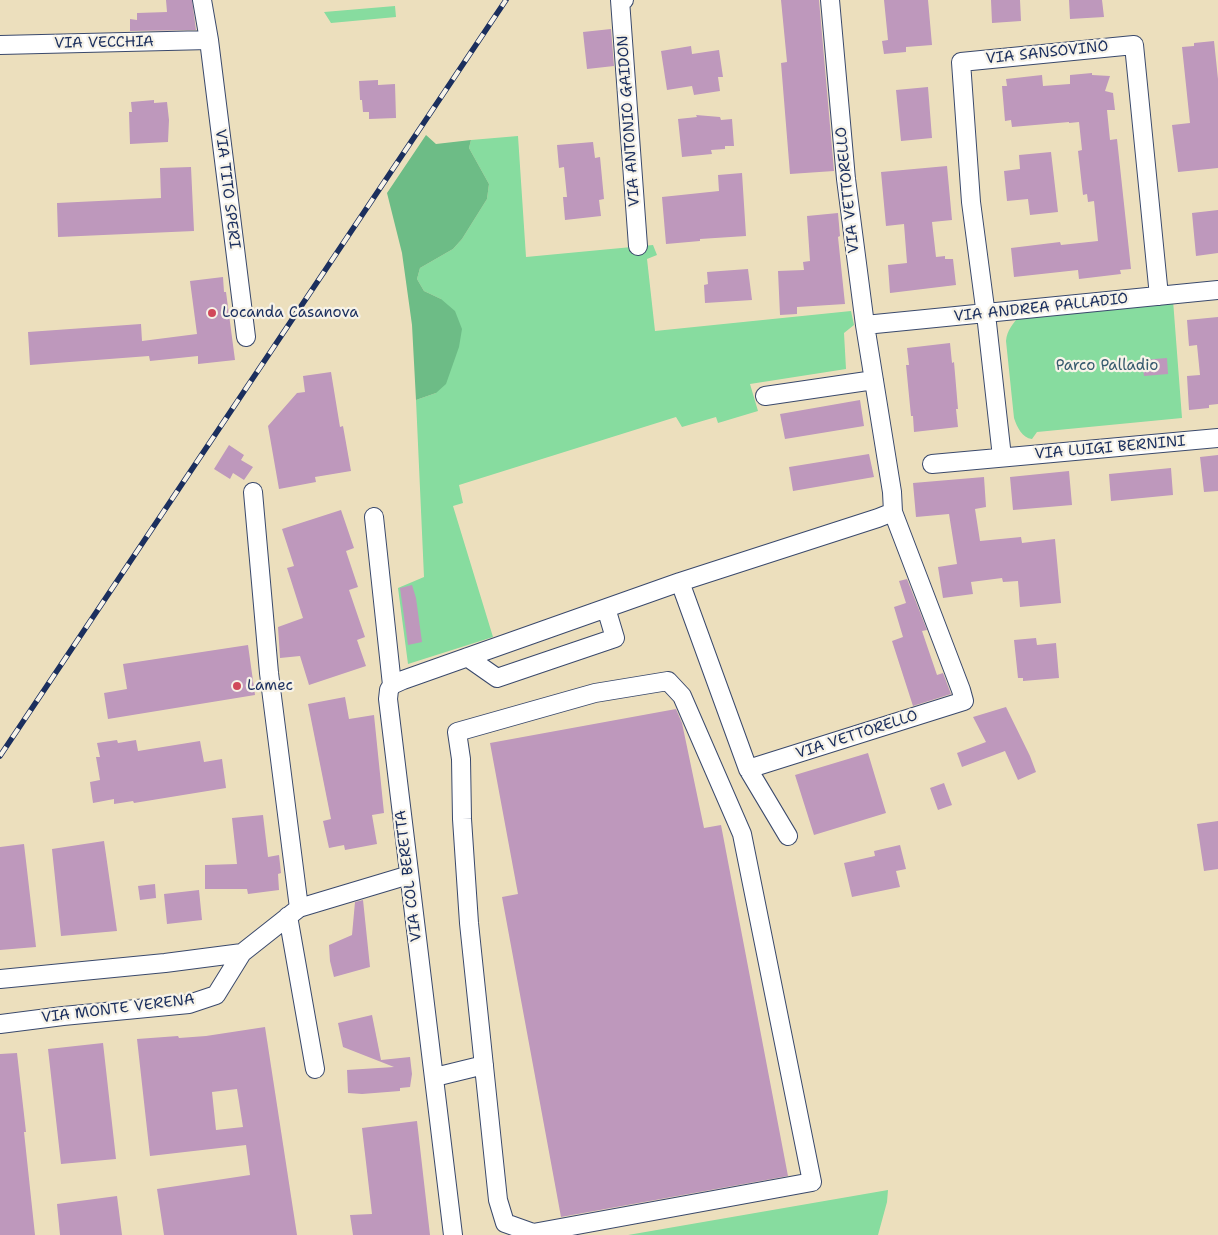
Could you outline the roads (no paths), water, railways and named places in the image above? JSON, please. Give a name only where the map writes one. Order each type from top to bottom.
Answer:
[{"type":"street","name":"VIA TITO SPERI","points":[[202,0],[209,40],[246,337]]},
{"type":"street","name":"VIA ANTONIO GAIDON","points":[[624,0],[620,0],[638,246]]},
{"type":"street","name":"VIA VETTORELLO","points":[[748,769],[964,701],[893,512],[892,492],[865,325],[846,179],[830,0]]},
{"type":"street","name":"VIA VECCHIA","points":[[0,45],[209,40]]},
{"type":"street","name":"VIA SANSOVINO","points":[[986,314],[972,202],[961,62],[1134,45],[1159,296]]},
{"type":"street","name":"VIA ANDREA PALLADIO","points":[[865,325],[1218,290]]},
{"type":"street","points":[[986,314],[1002,457]]},
{"type":"street","points":[[765,396],[874,380]]},
{"type":"street","name":"VIA LUIGI BERNINI","points":[[932,464],[1218,438]]},
{"type":"street","points":[[252,492],[294,912],[315,1069]]},
{"type":"street","points":[[392,685],[680,582],[893,512]]},
{"type":"street","name":"VIA COL BERETTA","points":[[374,517],[392,685],[389,690],[388,699],[453,1235]]},
{"type":"street","points":[[680,582],[748,769],[788,836]]},
{"type":"street","points":[[467,657],[497,678],[615,638],[606,608]]},
{"type":"street","points":[[668,682],[682,696],[742,834],[812,1182],[532,1233],[505,1223],[498,1200],[484,1065],[468,923],[462,819],[462,759],[458,732],[595,693],[668,682]]},
{"type":"street","points":[[294,912],[409,875]]},
{"type":"street","name":"VIA MONTE VERENA","points":[[0,1024],[189,1004],[216,995],[242,953],[294,912]]},
{"type":"street","points":[[0,979],[165,963],[242,953]]},
{"type":"street","points":[[435,1077],[484,1065]]},
{"type":"railway","points":[[0,756],[506,0]]},
{"type":"place","name":"Locanda Casanova","points":[[212,313]]},
{"type":"place","name":"Lamec","points":[[237,686]]},
{"type":"park label","name":"Parco Palladio","points":[[1107,366]]}]
